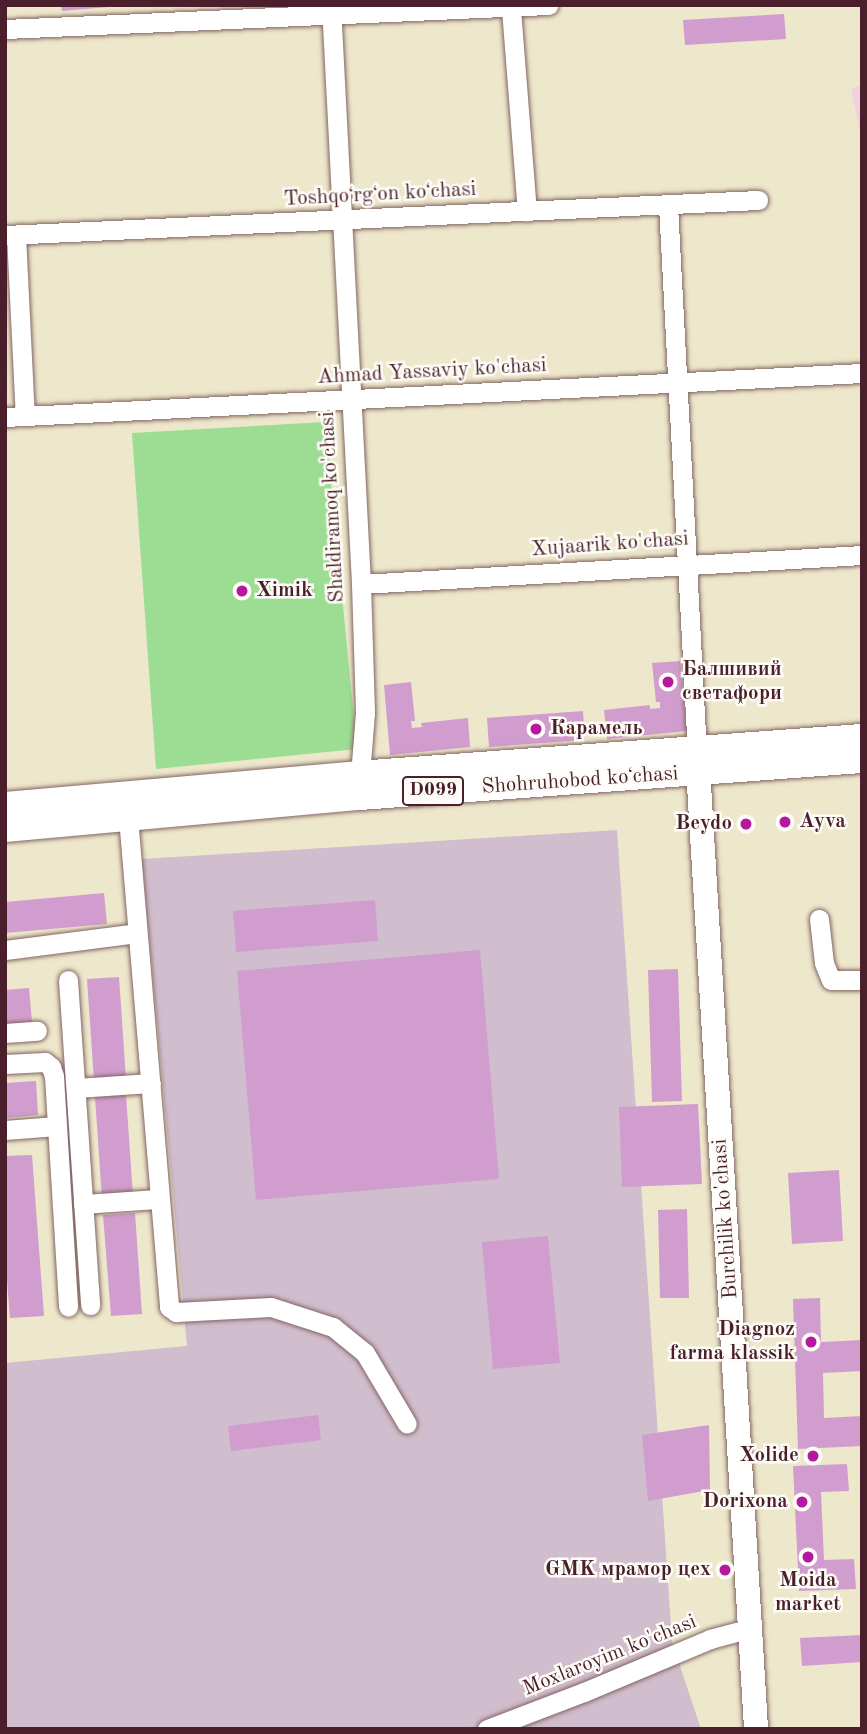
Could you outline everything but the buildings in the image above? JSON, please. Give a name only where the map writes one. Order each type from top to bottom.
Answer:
[{"type":"highway","name":"Shohruhobod koʻchasi","points":[[698,762],[862,738]]},
{"type":"highway","name":"Shohruhobod koʻchasi","points":[[5,806],[359,786],[698,762],[862,759]]},
{"type":"highway","name":"Shohruhobod koʻchasi","points":[[5,828],[128,817],[359,786]]},
{"type":"main road","name":"Burchilik ko'chasi","points":[[698,762],[757,1729]]},
{"type":"street","points":[[5,29],[332,10],[511,9],[548,5]]},
{"type":"street","points":[[511,9],[527,211]]},
{"type":"street","name":"Shaldiramoq ko'chasi","points":[[332,10],[361,584],[365,713],[359,786]]},
{"type":"street","name":"Toshqoʻrgʻon koʻchasi","points":[[10,235],[758,200]]},
{"type":"street","points":[[668,205],[698,762]]},
{"type":"street","points":[[10,235],[25,416]]},
{"type":"street","name":"Ahmad Yassaviy ko'chasi","points":[[5,417],[862,373]]},
{"type":"street","name":"Xujaarik ko'chasi","points":[[361,584],[687,563],[862,555]]},
{"type":"street","points":[[128,817],[169,1307],[176,1312],[271,1307],[333,1327],[365,1353],[407,1424]]},
{"type":"street","points":[[819,919],[824,963],[831,980],[862,980]]},
{"type":"street","points":[[5,950],[138,933]]},
{"type":"street","points":[[68,981],[90,1305]]},
{"type":"street","points":[[5,1033],[37,1031]]},
{"type":"street","points":[[5,1064],[40,1062],[51,1067],[68,1307]]},
{"type":"street","points":[[76,1088],[151,1083]]},
{"type":"street","points":[[5,1130],[57,1126]]},
{"type":"street","points":[[83,1204],[159,1199]]},
{"type":"street","name":"Moxlaroyim ko'chasi","points":[[487,1729],[710,1639],[751,1628]]},
{"type":"shaded area","points":[[862,84],[862,140],[851,90]]},
{"type":"shaded area","points":[[617,830],[672,1642],[701,1729],[5,1729],[5,1363],[187,1346],[142,859]]},
{"type":"green space","name":"Ximik","points":[[325,422],[357,749],[156,769],[132,433]]},
{"type":"place","name":"Ximik","points":[[242,591]]},
{"type":"place","name":"Балшивий светафори","points":[[668,682]]},
{"type":"place","name":"Карамель","points":[[536,729]]},
{"type":"place","name":"Ayva","points":[[785,822]]},
{"type":"place","name":"Beydo","points":[[746,824]]},
{"type":"place","name":"Diagnoz farma klassik","points":[[811,1342]]},
{"type":"place","name":"Xolide","points":[[813,1456]]},
{"type":"place","name":"Dorixona","points":[[802,1502]]},
{"type":"place","name":"Moida market","points":[[808,1557]]},
{"type":"place","name":"GMK мрамор цех","points":[[725,1570]]}]
